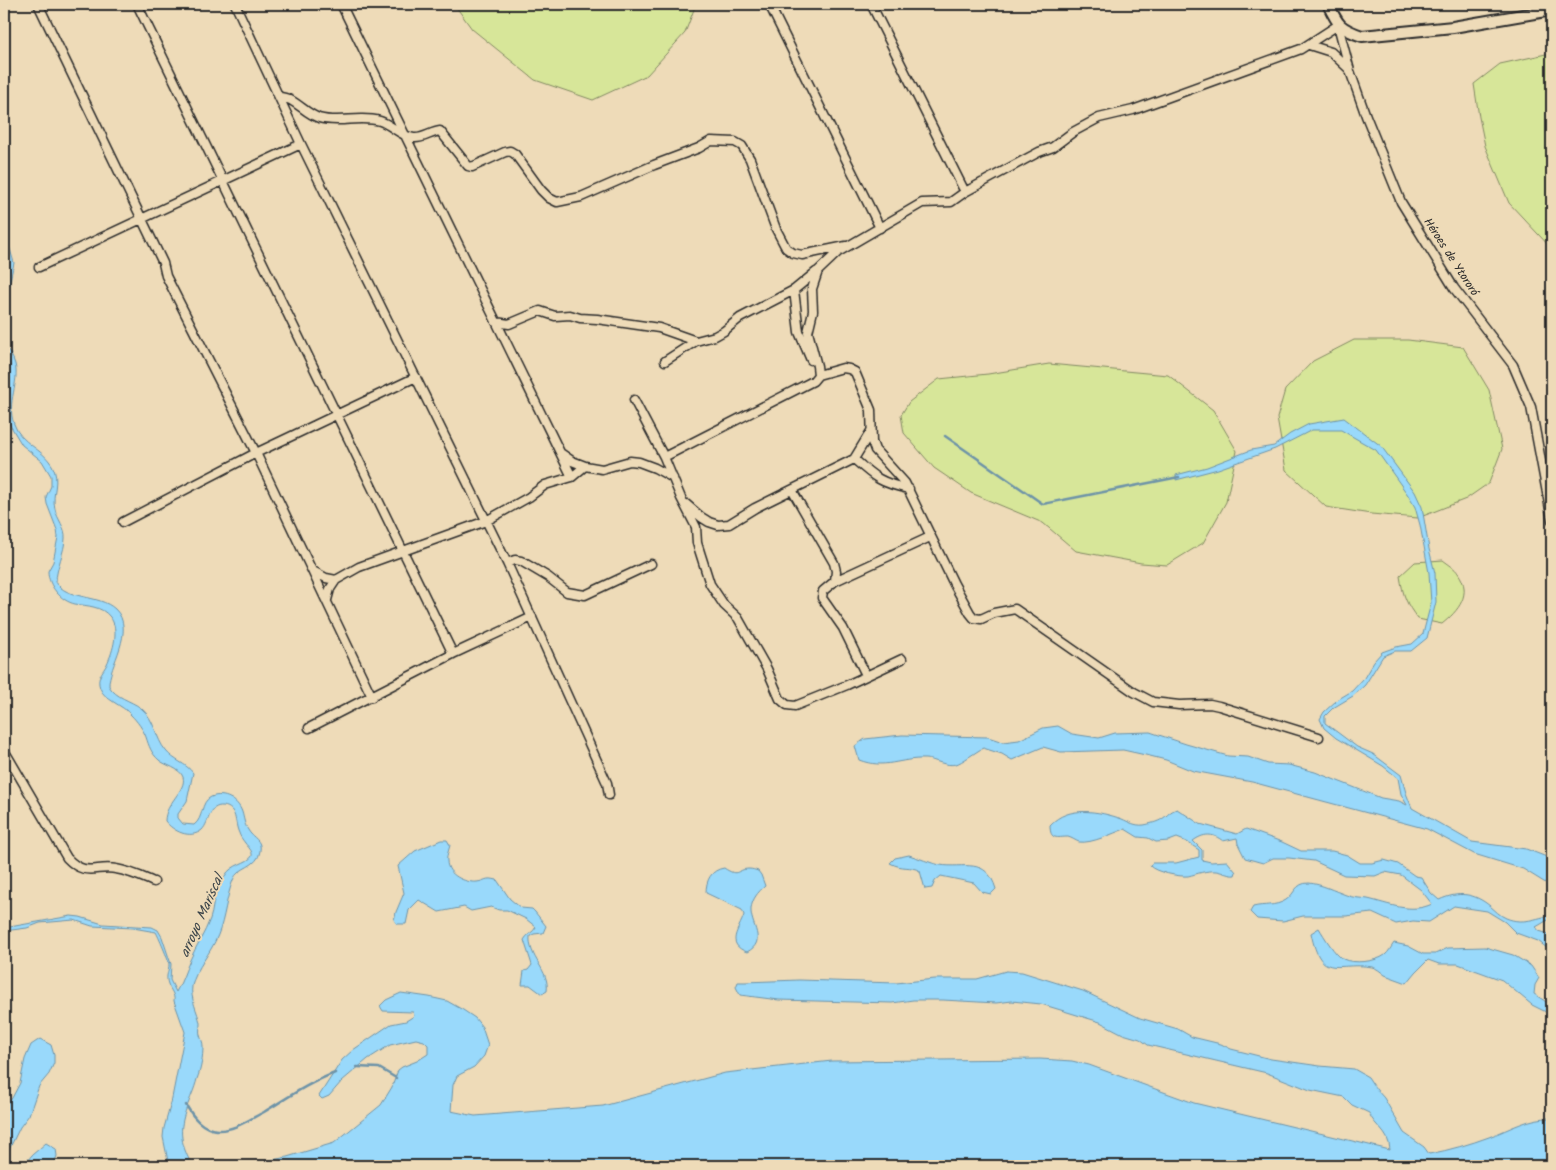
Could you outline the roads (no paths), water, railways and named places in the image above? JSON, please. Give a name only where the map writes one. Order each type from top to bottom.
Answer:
[{"type":"main road","name":"Héroes de Ytororó","points":[[1328,4],[1338,25]]},
{"type":"main road","points":[[1338,25],[1362,36],[1453,27],[1552,10]]},
{"type":"street","points":[[38,4],[141,218],[166,276],[256,453],[372,697]]},
{"type":"street","points":[[137,4],[453,654]]},
{"type":"street","points":[[235,4],[301,144],[507,563],[607,783],[609,795]]},
{"type":"street","points":[[341,4],[572,477]]},
{"type":"street","points":[[769,4],[880,228]]},
{"type":"street","points":[[871,4],[964,192]]},
{"type":"street","points":[[665,361],[696,341],[715,336],[740,318],[794,290],[838,252],[922,203],[951,202],[964,192],[1039,152],[1053,147],[1073,132],[1099,118],[1132,110],[1309,46],[1338,25]]},
{"type":"street","name":"Héroes de Ytororó","points":[[1338,25],[1350,70],[1366,116],[1401,202],[1454,288],[1513,365],[1531,407],[1552,520]]},
{"type":"street","points":[[1309,46],[1331,52],[1350,70]]},
{"type":"street","points":[[279,97],[290,99],[305,112],[319,118],[333,120],[357,118],[380,121],[407,136],[421,137],[440,131],[468,166],[472,167],[510,151],[515,154],[541,190],[549,198],[557,202],[581,197],[654,165],[699,148],[711,141],[735,142],[742,146],[750,159],[776,229],[786,248],[802,256],[849,245]]},
{"type":"street","points":[[39,267],[301,144]]},
{"type":"street","points":[[818,271],[812,289],[813,312],[808,332],[818,375]]},
{"type":"street","points":[[794,290],[799,332],[818,375]]},
{"type":"street","points":[[496,322],[509,324],[540,311],[556,316],[570,315],[580,318],[659,328],[696,341]]},
{"type":"street","points":[[664,457],[813,382],[818,375],[843,368],[849,369],[855,372],[870,404],[872,442],[875,450],[906,483],[930,537],[974,618],[981,619],[994,613],[1015,609],[1134,692],[1153,702],[1210,704],[1320,737]]},
{"type":"street","points":[[123,522],[256,453],[416,377]]},
{"type":"street","points":[[634,400],[664,457],[681,498],[696,527],[697,543],[710,584],[720,600],[738,618],[768,669],[780,699],[787,704],[795,706],[902,658]]},
{"type":"street","points":[[681,498],[701,517],[718,525],[729,524],[755,508],[854,458],[872,428]]},
{"type":"street","points":[[560,452],[572,461],[585,466],[602,469],[630,461],[639,462],[673,478]]},
{"type":"street","points":[[854,458],[878,479],[909,489]]},
{"type":"street","points":[[327,600],[330,589],[336,580],[366,564],[486,520],[529,497],[545,485],[572,477],[585,466]]},
{"type":"street","points":[[792,490],[834,563],[836,571],[835,581]]},
{"type":"street","points":[[866,675],[843,628],[822,598],[824,591],[835,581],[930,537]]},
{"type":"street","points":[[507,563],[522,561],[548,577],[567,592],[585,595],[651,564]]},
{"type":"street","points":[[312,570],[326,578],[336,580]]},
{"type":"street","points":[[309,728],[453,654],[532,617]]},
{"type":"street","points":[[4,750],[67,858],[73,864],[91,870],[117,869],[154,882]]},
{"type":"water","points":[[4,241],[10,249],[14,263],[4,307],[8,272]]},
{"type":"water","points":[[4,344],[13,359],[16,371],[11,408],[14,424],[21,436],[48,459],[55,471],[54,503],[65,538],[56,582],[67,592],[108,604],[115,609],[121,618],[123,637],[109,686],[115,693],[146,712],[162,746],[193,773],[187,801],[178,814],[178,818],[183,824],[194,825],[205,802],[211,797],[225,796],[234,801],[240,808],[247,828],[260,844],[260,851],[256,861],[239,872],[233,880],[218,935],[192,986],[192,996],[200,1023],[203,1046],[200,1071],[182,1123],[183,1145],[192,1166],[169,1166],[163,1137],[185,1032],[167,981],[169,962],[156,932],[133,928],[92,926],[74,920],[40,923],[27,928],[4,931],[4,928],[71,916],[103,924],[152,927],[158,930],[162,937],[171,964],[170,980],[176,992],[208,924],[220,884],[231,869],[250,858],[252,854],[240,836],[235,816],[228,807],[218,806],[215,808],[205,827],[197,833],[182,833],[172,828],[165,821],[168,808],[182,787],[183,777],[179,771],[156,757],[143,731],[128,711],[105,696],[100,688],[99,678],[107,664],[113,647],[115,628],[107,613],[94,607],[75,604],[65,600],[56,592],[50,582],[48,571],[53,562],[58,537],[46,497],[51,486],[51,476],[42,461],[22,445],[7,420],[5,401],[10,365],[4,352]]},
{"type":"water","points":[[1344,418],[1381,446],[1415,492],[1422,507],[1435,573],[1436,602],[1427,638],[1411,651],[1395,651],[1383,656],[1365,685],[1353,696],[1333,708],[1325,716],[1325,723],[1357,747],[1373,754],[1401,775],[1412,808],[1472,842],[1526,849],[1552,859],[1552,887],[1523,869],[1474,854],[1427,829],[1252,782],[1193,771],[1166,760],[1123,750],[1061,752],[1043,747],[1012,760],[1002,754],[983,748],[961,762],[952,765],[925,759],[885,764],[868,763],[859,760],[855,746],[865,739],[902,735],[988,737],[1003,742],[1019,740],[1043,728],[1058,726],[1072,734],[1099,738],[1115,733],[1150,732],[1228,756],[1248,757],[1268,764],[1289,765],[1315,772],[1381,798],[1399,801],[1407,805],[1401,794],[1398,778],[1383,766],[1336,738],[1324,728],[1320,719],[1324,712],[1337,700],[1352,691],[1364,678],[1382,652],[1412,644],[1423,634],[1431,603],[1429,573],[1420,525],[1415,507],[1408,495],[1376,450],[1341,430],[1312,430],[1275,449],[1218,469],[1176,480],[1176,475],[1207,467],[1251,450],[1274,446],[1290,434],[1309,424]]},
{"type":"water","points":[[1177,809],[1200,824],[1237,834],[1246,829],[1301,851],[1332,851],[1347,855],[1360,863],[1384,860],[1398,864],[1415,876],[1421,877],[1431,893],[1439,900],[1453,895],[1472,896],[1478,898],[1504,917],[1518,921],[1552,915],[1552,921],[1548,920],[1536,927],[1539,931],[1552,935],[1552,952],[1538,941],[1516,933],[1505,922],[1487,911],[1454,906],[1429,922],[1413,921],[1396,924],[1372,913],[1346,916],[1303,916],[1283,921],[1257,919],[1250,912],[1253,907],[1286,900],[1304,883],[1323,886],[1351,897],[1400,907],[1416,908],[1432,904],[1421,890],[1401,875],[1385,872],[1375,876],[1344,875],[1314,861],[1289,858],[1273,858],[1263,863],[1245,858],[1237,838],[1223,841],[1216,836],[1208,835],[1201,836],[1193,841],[1202,850],[1202,860],[1211,862],[1227,861],[1236,872],[1235,875],[1212,871],[1179,876],[1162,872],[1150,866],[1152,863],[1176,863],[1199,857],[1199,850],[1177,838],[1156,842],[1148,838],[1138,837],[1125,829],[1096,840],[1079,842],[1068,837],[1055,837],[1051,834],[1050,830],[1050,825],[1057,819],[1075,812],[1094,812],[1141,825],[1158,821]]},
{"type":"water","points":[[441,840],[447,840],[450,845],[447,861],[453,874],[472,882],[488,879],[497,880],[510,899],[521,908],[532,909],[546,926],[543,933],[530,936],[530,944],[545,977],[547,991],[542,994],[530,985],[522,985],[524,971],[528,970],[532,965],[524,940],[536,927],[526,919],[507,910],[491,907],[471,911],[464,907],[439,912],[419,900],[409,910],[406,924],[397,924],[394,920],[404,893],[398,866],[415,851]]},
{"type":"water","points":[[909,855],[940,865],[980,868],[992,879],[996,889],[991,894],[982,892],[974,883],[941,876],[935,881],[932,888],[925,889],[920,871],[890,863],[895,858]]},
{"type":"water","points":[[724,868],[735,873],[745,869],[758,871],[765,886],[756,896],[752,905],[751,915],[757,938],[753,948],[747,952],[740,949],[735,941],[735,936],[744,915],[742,910],[706,893],[710,876],[719,869]]},
{"type":"water","points":[[1319,928],[1337,954],[1347,961],[1370,961],[1381,957],[1388,952],[1394,943],[1408,946],[1423,954],[1435,954],[1448,948],[1485,947],[1513,955],[1531,966],[1539,978],[1535,985],[1534,994],[1548,1003],[1552,1002],[1552,1015],[1532,1005],[1502,980],[1458,964],[1439,964],[1428,960],[1407,983],[1385,975],[1372,967],[1340,967],[1325,964],[1315,948],[1311,933]]},
{"type":"water","points":[[1006,971],[1022,972],[1083,991],[1140,1018],[1178,1029],[1192,1037],[1221,1044],[1231,1049],[1271,1059],[1354,1069],[1368,1077],[1384,1098],[1404,1133],[1424,1147],[1429,1154],[1475,1142],[1528,1121],[1552,1118],[1552,1166],[244,1166],[287,1157],[334,1143],[381,1105],[392,1087],[398,1070],[428,1054],[428,1045],[424,1041],[416,1039],[390,1045],[368,1059],[342,1081],[329,1096],[322,1099],[319,1096],[342,1060],[353,1050],[391,1024],[406,1021],[414,1016],[413,1012],[383,1011],[380,1006],[386,1000],[401,993],[447,1001],[475,1018],[482,1027],[488,1045],[484,1056],[474,1067],[457,1076],[453,1085],[451,1111],[475,1116],[603,1106],[725,1073],[832,1061],[1040,1059],[1072,1061],[1089,1065],[1194,1103],[1390,1150],[1387,1138],[1369,1113],[1352,1105],[1344,1097],[1310,1090],[1267,1073],[1148,1045],[1140,1039],[1123,1034],[1100,1022],[1041,1004],[1012,1001],[996,1003],[913,1000],[892,1003],[779,1000],[740,995],[736,987],[738,982],[799,980],[896,983],[935,979],[977,979]]},
{"type":"water","points":[[40,1039],[51,1045],[54,1063],[49,1074],[39,1086],[29,1115],[20,1127],[4,1160],[4,1108],[20,1083],[25,1059],[31,1045]]},
{"type":"water","points":[[46,1143],[56,1149],[57,1156],[53,1166],[23,1166],[32,1155]]},
{"type":"waterway","points":[[945,436],[1043,504],[1179,477]]},
{"type":"waterway","name":"arroyo Mariscal","points":[[357,1067],[379,1068],[396,1078]]},
{"type":"waterway","name":"arroyo Mariscal","points":[[186,1105],[202,1125],[217,1130],[230,1129],[335,1073]]}]
